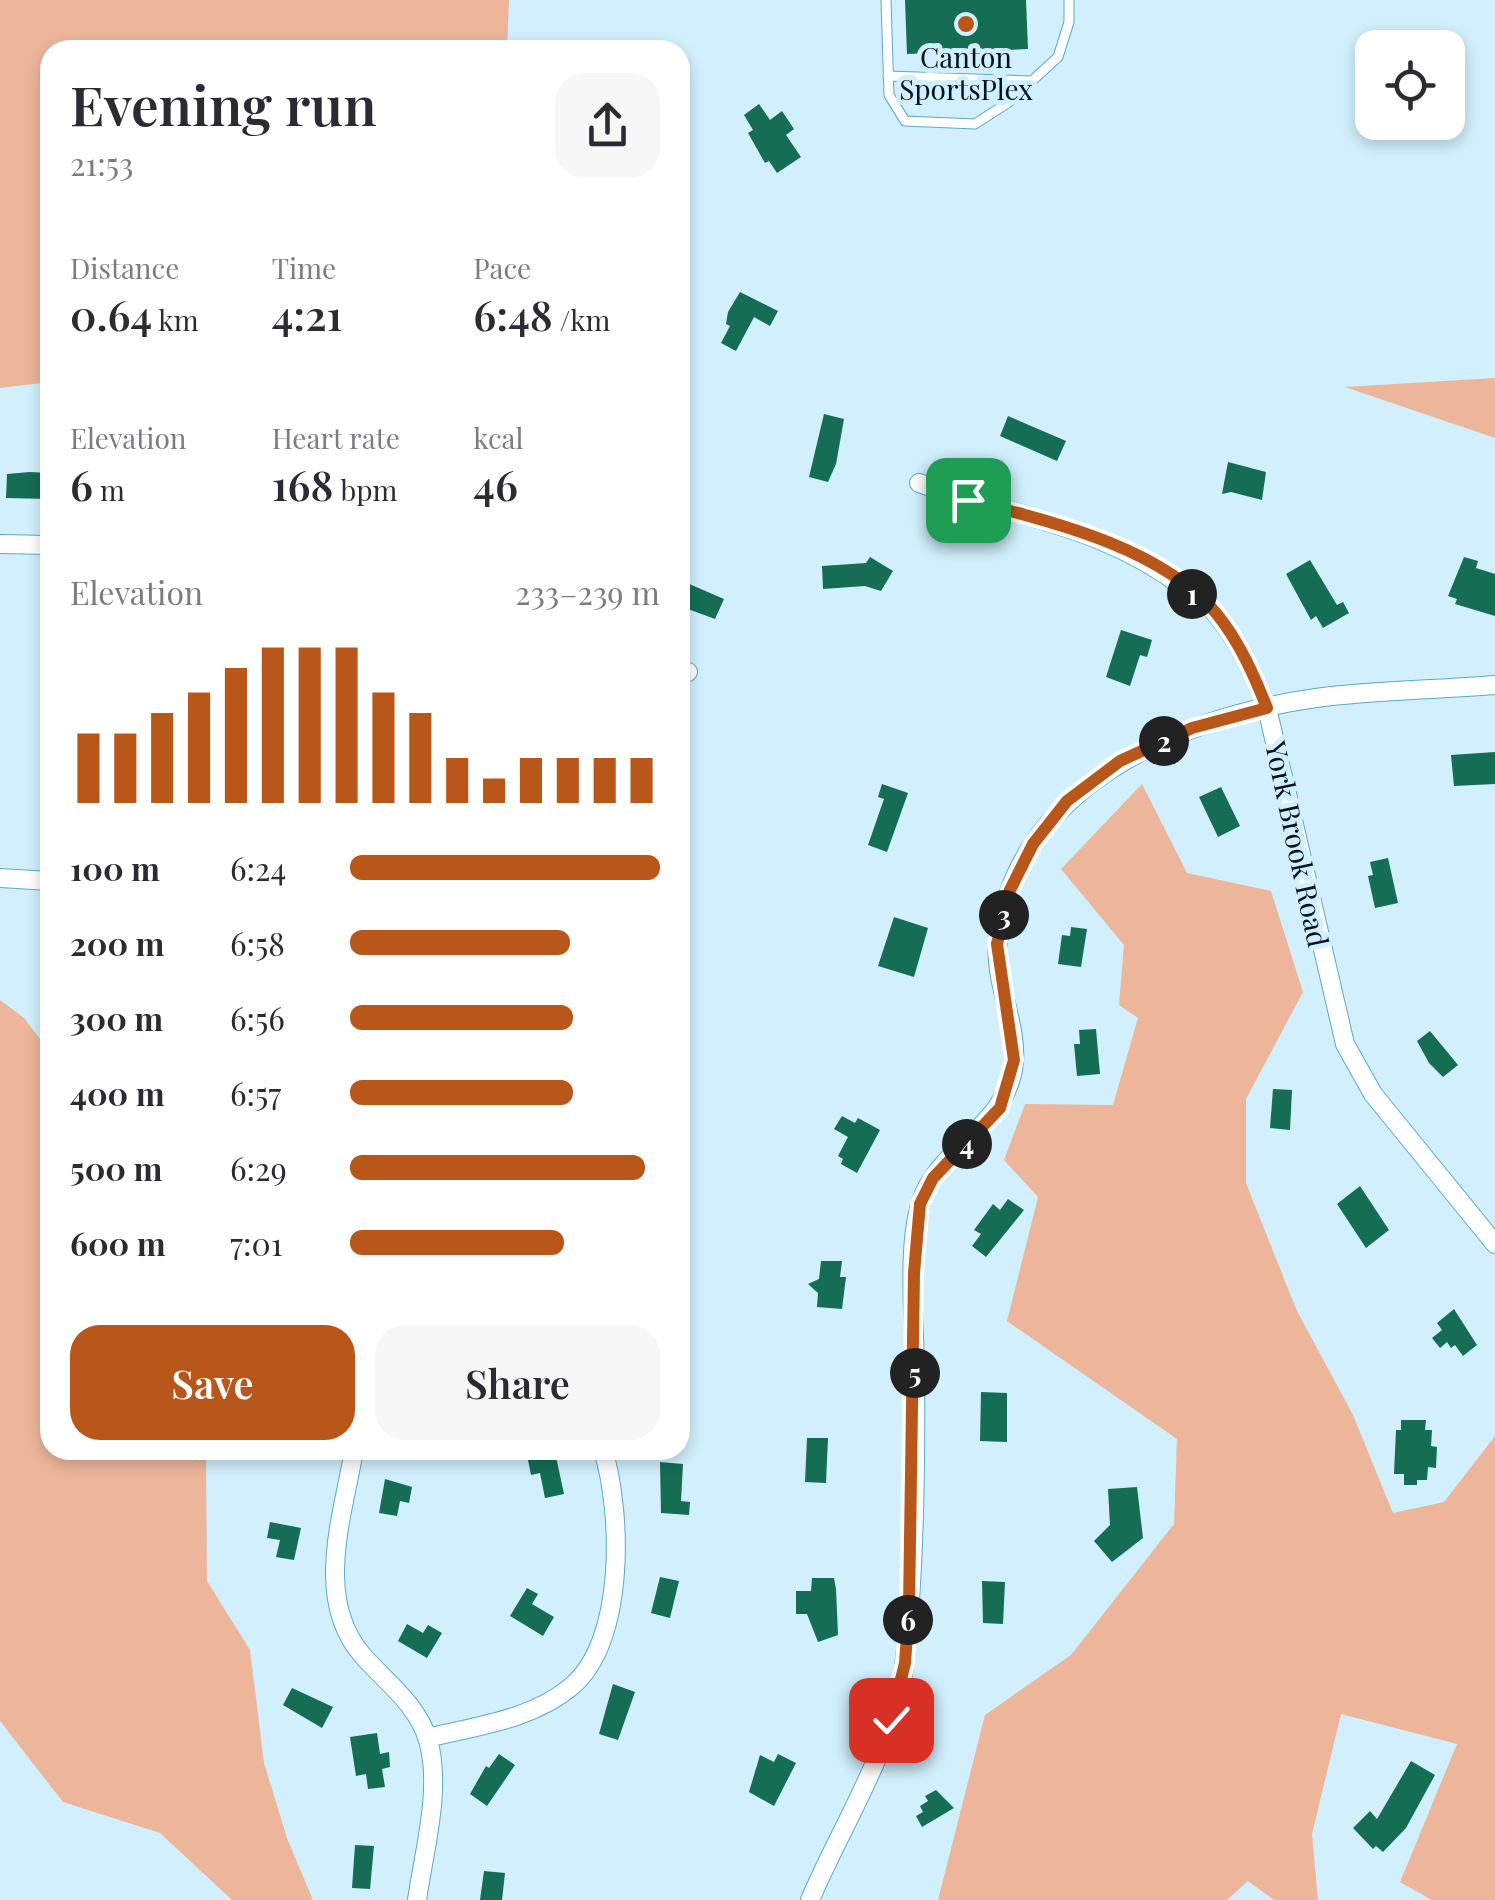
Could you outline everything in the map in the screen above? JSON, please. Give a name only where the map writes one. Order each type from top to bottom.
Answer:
[{"type":"street","name":"York Brook Road","points":[[920,482],[968,500],[1085,530],[1162,570],[1215,612],[1253,672],[1267,708],[1345,1044],[1372,1094],[1495,1244]]},
{"type":"street","points":[[0,544],[40,544]]},
{"type":"street","points":[[810,1900],[882,1747],[905,1663],[915,1379],[914,1273],[920,1204],[933,1178],[1000,1108],[1014,1060],[997,944],[1010,890],[1033,844],[1067,801],[1120,761],[1192,728],[1316,698],[1495,685]]},
{"type":"street","points":[[0,878],[40,880]]},
{"type":"street","points":[[352,1460],[333,1556],[346,1631],[362,1655],[396,1688],[428,1738],[432,1759],[417,1900]]},
{"type":"street","points":[[428,1738],[526,1714],[575,1684],[596,1651],[619,1549],[617,1510],[605,1460]]},
{"type":"lane","points":[[886,0],[889,95],[905,121],[975,124],[1009,102],[1058,57],[1069,22],[1069,0]]},
{"type":"lane","points":[[888,76],[1030,81]]},
{"type":"shaded area","points":[[0,0],[509,0],[507,40],[40,40],[40,383],[0,388]]},
{"type":"shaded area","points":[[1495,378],[1495,438],[1345,387]]},
{"type":"shaded area","points":[[1142,784],[1187,873],[1271,891],[1303,992],[1246,1099],[1246,1183],[1296,1309],[1353,1415],[1393,1513],[1444,1502],[1495,1436],[1495,1900],[1432,1900],[1400,1882],[1457,1744],[1341,1714],[1312,1834],[1318,1900],[1274,1900],[1248,1881],[1227,1900],[938,1900],[985,1715],[1071,1655],[1174,1524],[1177,1439],[1007,1321],[1038,1197],[1004,1160],[1025,1104],[1113,1105],[1138,1018],[1119,1005],[1124,945],[1061,869]]},
{"type":"shaded area","points":[[0,1000],[24,1018],[40,1039],[40,1460],[206,1460],[207,1581],[250,1650],[264,1763],[287,1838],[313,1900],[232,1900],[160,1833],[63,1802],[0,1721]]},
{"type":"building","name":"Canton SportsPlex","points":[[905,0],[1026,0],[1028,49],[907,54]]},
{"type":"building","points":[[759,104],[770,120],[782,111],[794,129],[786,135],[801,157],[777,173],[769,161],[765,163],[748,133],[753,130],[744,115]]},
{"type":"building","points":[[740,292],[778,311],[770,326],[754,317],[736,351],[721,343],[730,326],[726,324],[728,312]]},
{"type":"building","points":[[824,414],[844,419],[836,464],[828,482],[809,477]]},
{"type":"building","points":[[1008,416],[1066,441],[1057,461],[1000,436]]},
{"type":"building","points":[[1228,462],[1266,472],[1262,500],[1231,492],[1222,494]]},
{"type":"building","points":[[40,472],[40,499],[6,498],[7,474]]},
{"type":"building","points":[[870,557],[893,571],[881,591],[865,586],[823,589],[822,566],[866,563]]},
{"type":"building","points":[[1464,557],[1478,561],[1476,568],[1495,574],[1495,616],[1455,604],[1457,599],[1448,596]]},
{"type":"building","points":[[1310,560],[1337,605],[1343,602],[1349,613],[1323,628],[1316,616],[1311,620],[1286,574]]},
{"type":"building","points":[[690,584],[724,599],[715,619],[690,610]]},
{"type":"building","points":[[1121,630],[1152,640],[1147,657],[1140,655],[1130,686],[1106,677]]},
{"type":"building","points":[[1495,752],[1495,784],[1454,786],[1451,755]]},
{"type":"building","points":[[882,784],[908,793],[887,852],[868,845],[884,799],[878,797]]},
{"type":"building","points":[[1221,787],[1240,826],[1218,837],[1199,797]]},
{"type":"building","points":[[1388,858],[1398,903],[1375,908],[1368,876],[1373,875],[1370,862]]},
{"type":"building","points":[[894,917],[928,928],[914,977],[878,966]]},
{"type":"building","points":[[1071,927],[1087,929],[1081,967],[1058,964],[1062,935],[1070,936]]},
{"type":"building","points":[[1096,1029],[1100,1074],[1077,1076],[1074,1044],[1080,1044],[1079,1030]]},
{"type":"building","points":[[1430,1031],[1458,1065],[1443,1077],[1429,1063],[1417,1041]]},
{"type":"building","points":[[1273,1089],[1292,1090],[1290,1130],[1270,1128]]},
{"type":"building","points":[[842,1116],[855,1123],[858,1118],[880,1130],[857,1173],[841,1164],[843,1159],[838,1156],[848,1137],[834,1129]]},
{"type":"building","points":[[1360,1186],[1389,1230],[1366,1248],[1337,1204]]},
{"type":"building","points":[[1008,1199],[1024,1210],[986,1257],[972,1246],[981,1234],[974,1230],[993,1204],[1000,1210]]},
{"type":"building","points":[[821,1261],[842,1261],[840,1277],[846,1277],[842,1309],[817,1307],[818,1293],[808,1284],[819,1279]]},
{"type":"building","points":[[1454,1309],[1477,1345],[1463,1356],[1455,1345],[1451,1348],[1447,1342],[1440,1348],[1432,1338],[1442,1330],[1437,1323]]},
{"type":"building","points":[[981,1392],[1007,1393],[1007,1442],[980,1441]]},
{"type":"building","points":[[1401,1420],[1426,1420],[1425,1430],[1432,1430],[1431,1446],[1437,1447],[1436,1468],[1428,1467],[1427,1480],[1417,1480],[1417,1485],[1404,1485],[1404,1474],[1394,1474],[1396,1430],[1401,1430]]},
{"type":"building","points":[[807,1438],[828,1438],[826,1483],[805,1482]]},
{"type":"building","points":[[528,1460],[557,1460],[564,1494],[545,1498],[540,1473],[531,1475]]},
{"type":"building","points":[[660,1462],[683,1464],[681,1501],[690,1502],[689,1515],[661,1513]]},
{"type":"building","points":[[385,1479],[412,1487],[409,1503],[400,1501],[397,1516],[379,1513]]},
{"type":"building","points":[[1137,1487],[1143,1538],[1112,1562],[1094,1541],[1110,1525],[1108,1489]]},
{"type":"building","points":[[270,1522],[301,1528],[294,1560],[276,1557],[280,1540],[267,1538]]},
{"type":"building","points":[[660,1577],[679,1581],[670,1618],[651,1613]]},
{"type":"building","points":[[812,1578],[834,1578],[836,1589],[838,1635],[818,1642],[807,1614],[796,1614],[796,1591],[811,1591]]},
{"type":"building","points":[[982,1581],[1005,1582],[1003,1624],[983,1623]]},
{"type":"building","points":[[527,1588],[538,1594],[532,1604],[554,1617],[543,1636],[510,1616]]},
{"type":"building","points":[[407,1624],[423,1633],[428,1625],[442,1633],[427,1658],[398,1641]]},
{"type":"building","points":[[613,1684],[635,1692],[618,1740],[599,1734]]},
{"type":"building","points":[[292,1688],[333,1707],[322,1728],[283,1705]]},
{"type":"building","points":[[377,1733],[380,1754],[389,1752],[390,1767],[382,1769],[385,1787],[368,1789],[366,1774],[356,1776],[350,1737]]},
{"type":"building","points":[[499,1754],[515,1765],[487,1806],[470,1794],[486,1766],[489,1768]]},
{"type":"building","points":[[778,1754],[796,1763],[774,1806],[749,1792],[760,1755],[774,1762]]},
{"type":"building","points":[[1411,1761],[1435,1775],[1406,1828],[1383,1852],[1376,1846],[1373,1849],[1353,1828],[1370,1811],[1377,1819]]},
{"type":"building","points":[[936,1790],[954,1808],[922,1827],[916,1816],[923,1812],[920,1806],[928,1801],[925,1796]]},
{"type":"building","points":[[355,1845],[374,1846],[370,1889],[352,1888]]},
{"type":"building","points":[[484,1871],[505,1873],[502,1900],[480,1900]]},
{"type":"place","name":"Canton SportsPlex","points":[[966,24]]},
{"type":"route","points":[[891,1720],[905,1663],[909,1607],[914,1273],[920,1204],[933,1178],[1000,1108],[1014,1060],[997,944],[1010,890],[1033,844],[1067,801],[1120,761],[1192,728],[1267,708],[1253,672],[1215,612],[1162,570],[1085,530],[968,500]]}]
